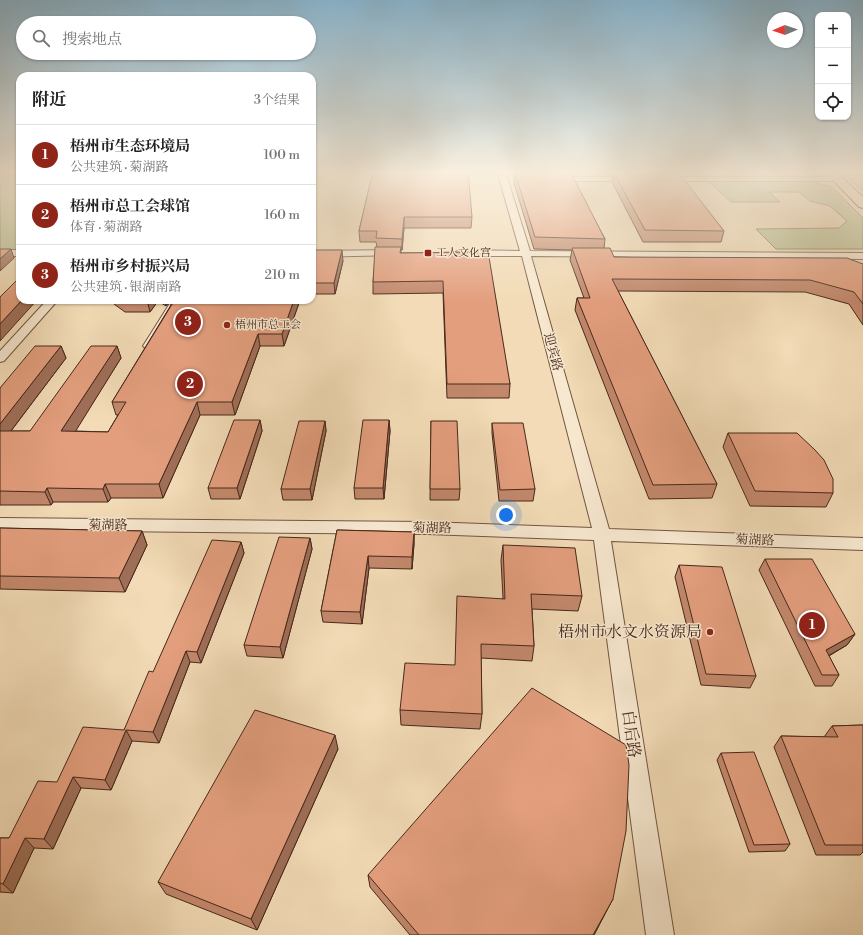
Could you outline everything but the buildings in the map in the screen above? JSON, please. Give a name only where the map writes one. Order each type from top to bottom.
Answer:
[{"type":"street","name":"迎宾路","points":[[515,215],[602,534]]},
{"type":"street","points":[[0,253],[16,253]]},
{"type":"street","points":[[316,254],[404,253]]},
{"type":"street","points":[[449,253],[863,256]]},
{"type":"street","points":[[0,358],[49,304]]},
{"type":"street","name":"菊湖路","points":[[0,524],[412,528],[863,544]]},
{"type":"street","name":"白后路","points":[[602,534],[660,935]]},
{"type":"lane","points":[[146,346],[172,304]]},
{"type":"green space","points":[[0,215],[16,215],[16,253],[0,253]]},
{"type":"green space","points":[[840,215],[860,215],[863,218],[863,249],[776,249],[756,229],[839,228],[847,221]]},
{"type":"place","name":"工人文化宫","points":[[428,253]]},
{"type":"place","name":"梧州市乡村振兴局","points":[[188,322]]},
{"type":"place","name":"梧州市总工会","points":[[227,325]]},
{"type":"place","name":"梧州市总工会球馆","points":[[190,384]]},
{"type":"place","name":"梧州市生态环境局","points":[[812,625]]},
{"type":"place","name":"梧州市水文水资源局","points":[[710,632]]}]
